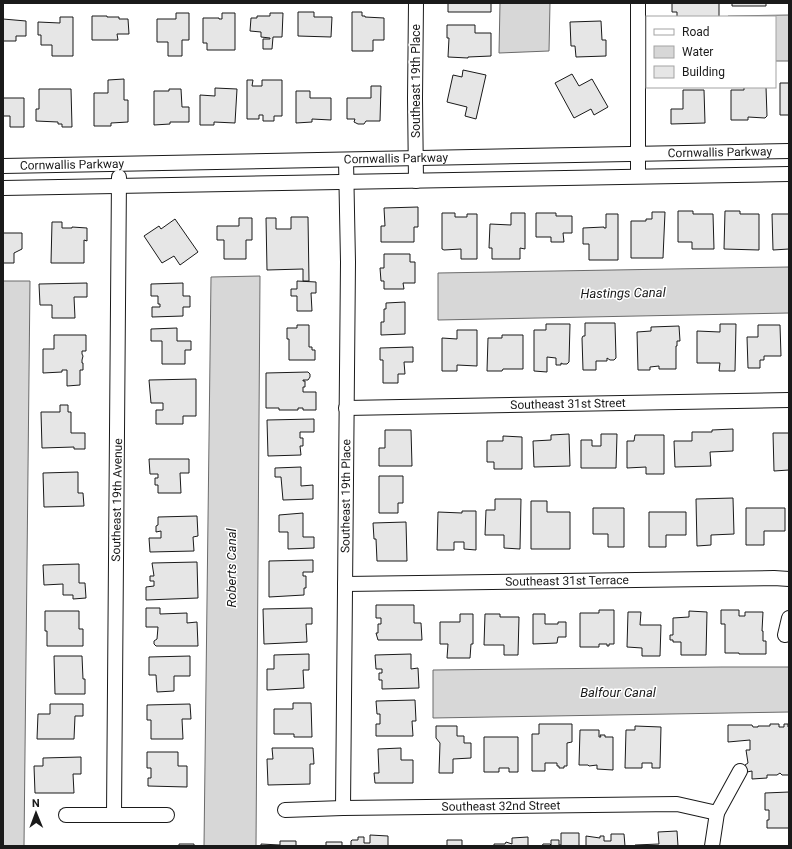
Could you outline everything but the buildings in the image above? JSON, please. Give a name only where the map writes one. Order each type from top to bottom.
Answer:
[{"type":"street","name":"Southeast 19th Place","points":[[416,3],[416,181]]},
{"type":"street","points":[[638,3],[638,176]]},
{"type":"street","name":"Cornwallis Parkway","points":[[3,166],[120,165],[789,151]]},
{"type":"street","name":"Southeast 19th Place","points":[[343,808],[348,262],[346,160]]},
{"type":"street","name":"Southeast 19th Avenue","points":[[114,815],[120,165]]},
{"type":"street","name":"Cornwallis Parkway","points":[[3,188],[789,174]]},
{"type":"street","name":"Southeast 31st Street","points":[[346,408],[789,400]]},
{"type":"street","name":"Southeast 31st Terrace","points":[[345,584],[774,578],[789,580]]},
{"type":"street","points":[[785,635],[789,618]]},
{"type":"street","points":[[712,846],[717,813],[740,771]]},
{"type":"street","name":"Southeast 32nd Street","points":[[285,810],[677,804],[717,813]]},
{"type":"street","points":[[66,814],[167,815]]},
{"type":"water","points":[[500,3],[550,3],[549,51],[499,53]]},
{"type":"water","points":[[789,15],[789,61],[776,61],[776,16],[728,16]]},
{"type":"water","name":"Hastings Canal","points":[[789,267],[789,313],[438,320],[438,273]]},
{"type":"water","name":"Roberts Canal","points":[[260,276],[256,846],[204,846],[211,277]]},
{"type":"water","points":[[3,281],[30,281],[24,846],[3,846]]},
{"type":"water","name":"Balfour Canal","points":[[789,667],[789,712],[433,718],[433,670]]}]
